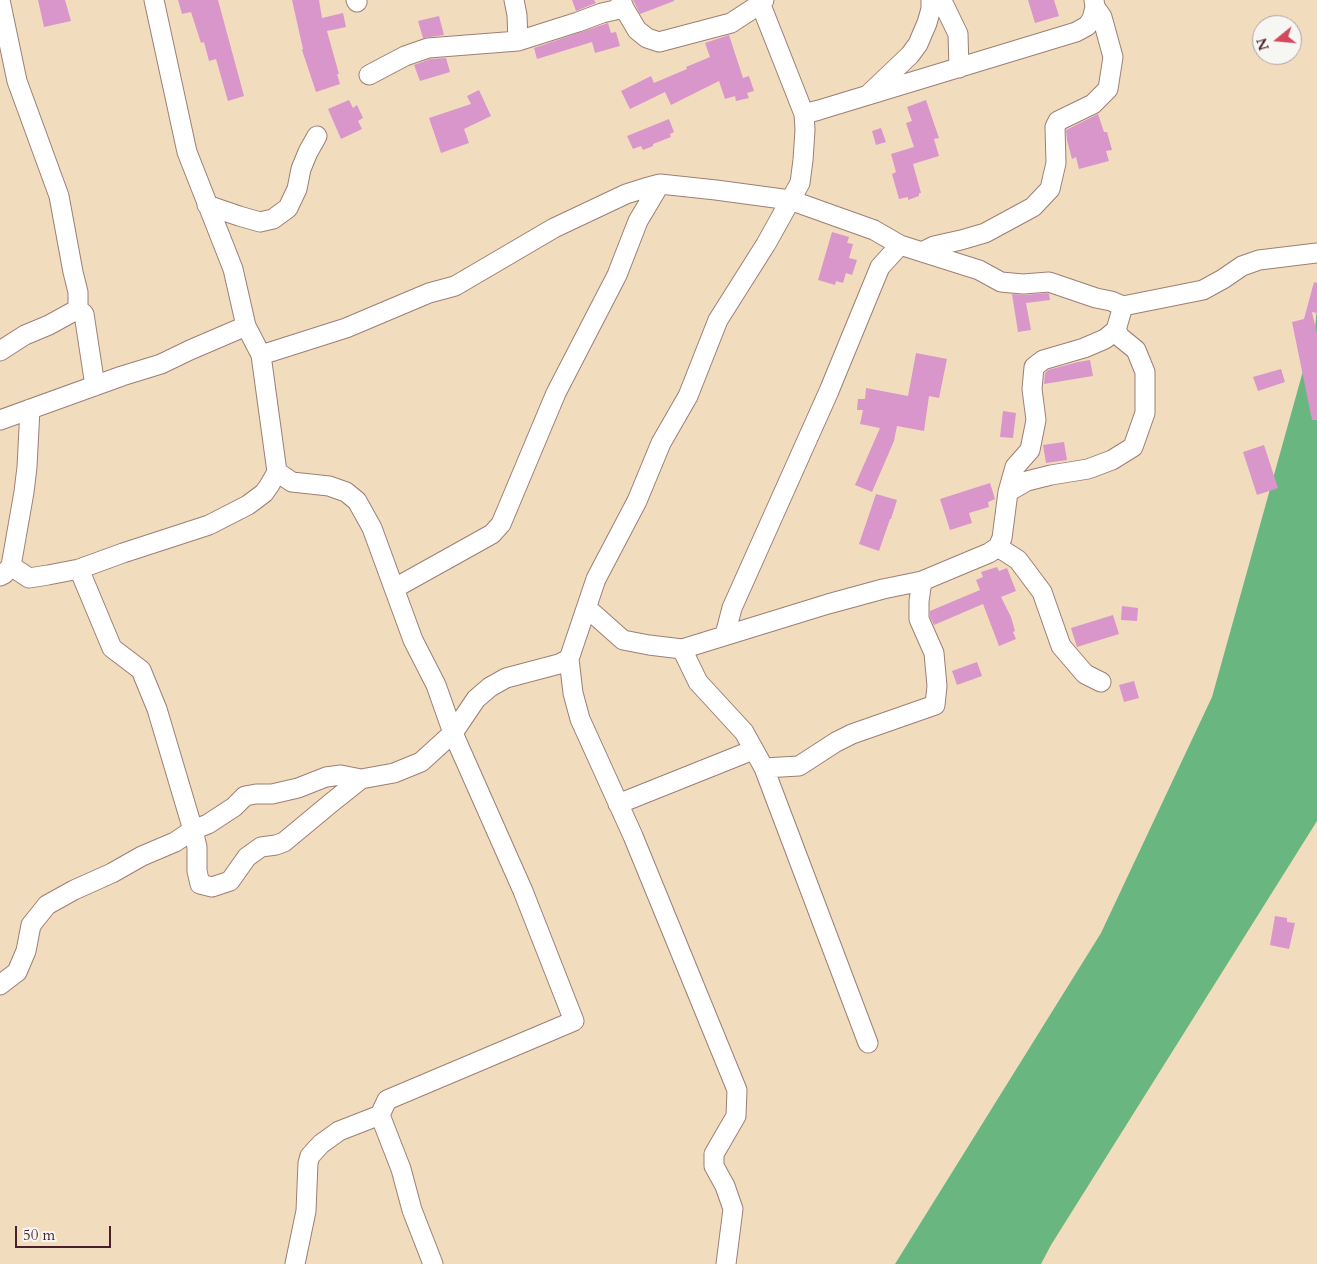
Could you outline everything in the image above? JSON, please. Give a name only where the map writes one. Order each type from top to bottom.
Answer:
[{"type":"street","points":[[0,0],[17,81],[60,196],[78,292],[78,309]]},
{"type":"street","points":[[30,409],[24,492],[6,571],[29,578],[79,569],[209,525],[248,505],[264,493],[277,472],[261,355],[246,326],[233,269],[187,152],[154,0]]},
{"type":"street","points":[[514,0],[518,16],[518,41]]},
{"type":"street","points":[[868,96],[918,44],[930,9],[931,0]]},
{"type":"street","points":[[939,0],[944,5],[958,34],[959,68]]},
{"type":"street","points":[[369,75],[406,56],[428,48],[518,41],[602,13],[623,4],[637,30],[647,38],[659,42],[731,23],[761,1],[804,114],[805,130],[800,183],[766,244],[718,320],[688,396],[661,442],[637,501],[596,579],[569,659],[572,694],[580,719],[633,836],[737,1090],[736,1116],[714,1154],[714,1166],[725,1186],[733,1209],[723,1260]]},
{"type":"street","points":[[804,114],[1076,32],[1087,26],[1092,19],[1095,4]]},
{"type":"street","points":[[922,252],[934,246],[985,233],[1033,208],[1050,189],[1056,163],[1055,127],[1058,121],[1093,104],[1108,89],[1113,57],[1102,17],[1095,4]]},
{"type":"street","points":[[207,205],[260,222],[273,219],[288,208],[297,189],[301,169],[317,136]]},
{"type":"street","points":[[395,588],[492,534],[501,524],[556,393],[617,275],[638,221],[660,184]]},
{"type":"street","points":[[261,355],[346,328],[429,292],[455,286],[554,228],[626,194],[660,184],[790,200],[874,230],[900,245],[979,270],[1001,282],[1023,284],[1049,282],[1123,306],[1203,290],[1242,266],[1259,260],[1317,253]]},
{"type":"street","points":[[724,635],[732,608],[829,391],[880,267],[900,245]]},
{"type":"street","points":[[586,608],[622,640],[682,649],[828,604],[922,581],[989,553],[998,547],[1002,538],[1008,492],[1015,467],[1030,450],[1036,420],[1032,389],[1034,367],[1043,360],[1084,348],[1105,339],[1116,330],[1123,306]]},
{"type":"street","points":[[0,350],[25,335],[49,326],[78,309]]},
{"type":"street","points":[[78,309],[84,314],[96,386]]},
{"type":"street","points":[[1,414],[30,409],[161,364],[246,326]]},
{"type":"street","points":[[1008,492],[1027,481],[1088,469],[1112,460],[1133,446],[1145,413],[1145,372],[1136,350],[1120,337],[1116,330]]},
{"type":"street","points":[[277,472],[292,482],[328,486],[346,492],[358,501],[372,528],[413,640],[436,685],[453,733],[523,891],[574,1021],[387,1100],[380,1115],[339,1131],[321,1144],[310,1156],[308,1163],[306,1211],[296,1264]]},
{"type":"street","points":[[998,547],[1018,560],[1042,592],[1061,646],[1085,674],[1101,682]]},
{"type":"street","points":[[79,569],[112,648],[141,670],[157,709],[193,830],[197,847],[197,871],[200,884],[212,887],[230,881],[247,857],[261,847],[284,842],[361,779]]},
{"type":"street","points":[[764,768],[799,766],[852,734],[935,705],[938,686],[934,653],[918,619],[922,581]]},
{"type":"street","points":[[682,649],[698,682],[744,732],[764,768],[868,1043]]},
{"type":"street","points":[[0,985],[17,972],[26,951],[31,925],[46,905],[208,824],[234,808],[245,796],[281,792],[311,784],[326,777],[341,775],[361,779],[394,773],[421,762],[453,733],[476,700],[490,687],[506,678],[559,664],[569,659]]},
{"type":"street","points":[[618,804],[753,750]]},
{"type":"street","points":[[380,1115],[401,1169],[412,1210],[433,1264]]},
{"type":"green space","points":[[1317,308],[1317,821],[1051,1245],[1041,1264],[895,1264],[1101,933],[1212,697],[1315,328]]},
{"type":"building","points":[[38,0],[65,0],[71,21],[44,27]]},
{"type":"building","points":[[178,0],[218,0],[244,96],[228,101],[216,59],[209,61],[204,42],[201,43],[191,12],[182,14]]},
{"type":"building","points":[[292,0],[319,0],[322,18],[343,13],[346,27],[327,31],[340,84],[316,92],[302,50]]},
{"type":"building","points":[[572,0],[594,0],[596,3],[576,11]]},
{"type":"building","points":[[633,0],[674,0],[674,1],[640,14]]},
{"type":"building","points":[[1028,0],[1054,0],[1059,16],[1035,23]]},
{"type":"building","points":[[439,16],[444,35],[423,38],[418,21]]},
{"type":"building","points":[[608,23],[611,33],[616,32],[620,46],[595,53],[592,42],[537,59],[534,48]]},
{"type":"building","points":[[729,35],[743,78],[749,76],[754,91],[747,93],[749,98],[736,101],[735,96],[725,99],[719,81],[671,105],[665,92],[630,109],[621,91],[651,76],[654,83],[687,69],[686,67],[710,57],[705,43]]},
{"type":"building","points":[[446,58],[450,72],[420,81],[414,65],[430,59]]},
{"type":"building","points":[[479,90],[491,116],[464,129],[469,143],[441,153],[429,118],[471,104],[467,96]]},
{"type":"building","points":[[349,100],[353,108],[357,105],[363,118],[358,121],[362,129],[341,139],[328,109]]},
{"type":"building","points":[[926,100],[939,138],[934,139],[939,156],[913,164],[921,193],[919,193],[919,196],[908,200],[908,197],[899,199],[892,174],[896,172],[891,154],[914,147],[906,123],[912,121],[907,107]]},
{"type":"building","points":[[1098,114],[1104,132],[1107,132],[1112,150],[1106,151],[1109,161],[1079,169],[1076,157],[1072,159],[1066,130]]},
{"type":"building","points":[[669,119],[674,132],[670,134],[671,137],[643,150],[641,146],[633,149],[627,136]]},
{"type":"building","points":[[881,128],[886,142],[876,145],[872,131]]},
{"type":"building","points":[[832,232],[849,237],[847,243],[853,244],[849,258],[857,260],[852,275],[846,273],[843,283],[836,281],[835,285],[818,280]]},
{"type":"building","points":[[1314,282],[1317,283],[1317,313],[1312,312],[1317,334],[1317,420],[1312,420],[1292,322],[1304,319]]},
{"type":"building","points":[[1048,293],[1050,300],[1026,303],[1031,330],[1018,332],[1012,294]]},
{"type":"building","points":[[916,353],[947,359],[939,398],[929,396],[924,431],[897,426],[894,441],[872,492],[855,485],[880,428],[860,424],[863,410],[857,410],[858,399],[865,399],[866,388],[908,396]]},
{"type":"building","points":[[1090,360],[1093,376],[1044,384],[1045,373],[1048,370]]},
{"type":"building","points":[[1281,369],[1285,382],[1258,391],[1253,377]]},
{"type":"building","points":[[1003,411],[1016,413],[1013,438],[1000,437]]},
{"type":"building","points":[[1064,442],[1067,460],[1046,463],[1043,445]]},
{"type":"building","points":[[1264,445],[1278,488],[1257,495],[1243,452]]},
{"type":"building","points":[[990,483],[995,499],[988,502],[989,507],[969,513],[972,523],[950,530],[940,499]]},
{"type":"building","points":[[876,494],[897,500],[879,551],[859,544]]},
{"type":"building","points":[[997,567],[999,571],[1007,568],[1016,591],[1001,597],[1011,617],[1016,639],[999,646],[983,604],[934,625],[930,617],[930,611],[980,590],[976,580],[983,577],[981,572]]},
{"type":"building","points":[[1122,606],[1138,608],[1137,621],[1121,620]]},
{"type":"building","points":[[1113,615],[1119,634],[1077,647],[1071,628]]},
{"type":"building","points":[[977,662],[982,676],[957,685],[952,671]]},
{"type":"building","points":[[1134,681],[1139,698],[1124,702],[1119,685]]},
{"type":"building","points":[[1275,916],[1287,918],[1287,922],[1295,923],[1289,949],[1270,945]]}]
